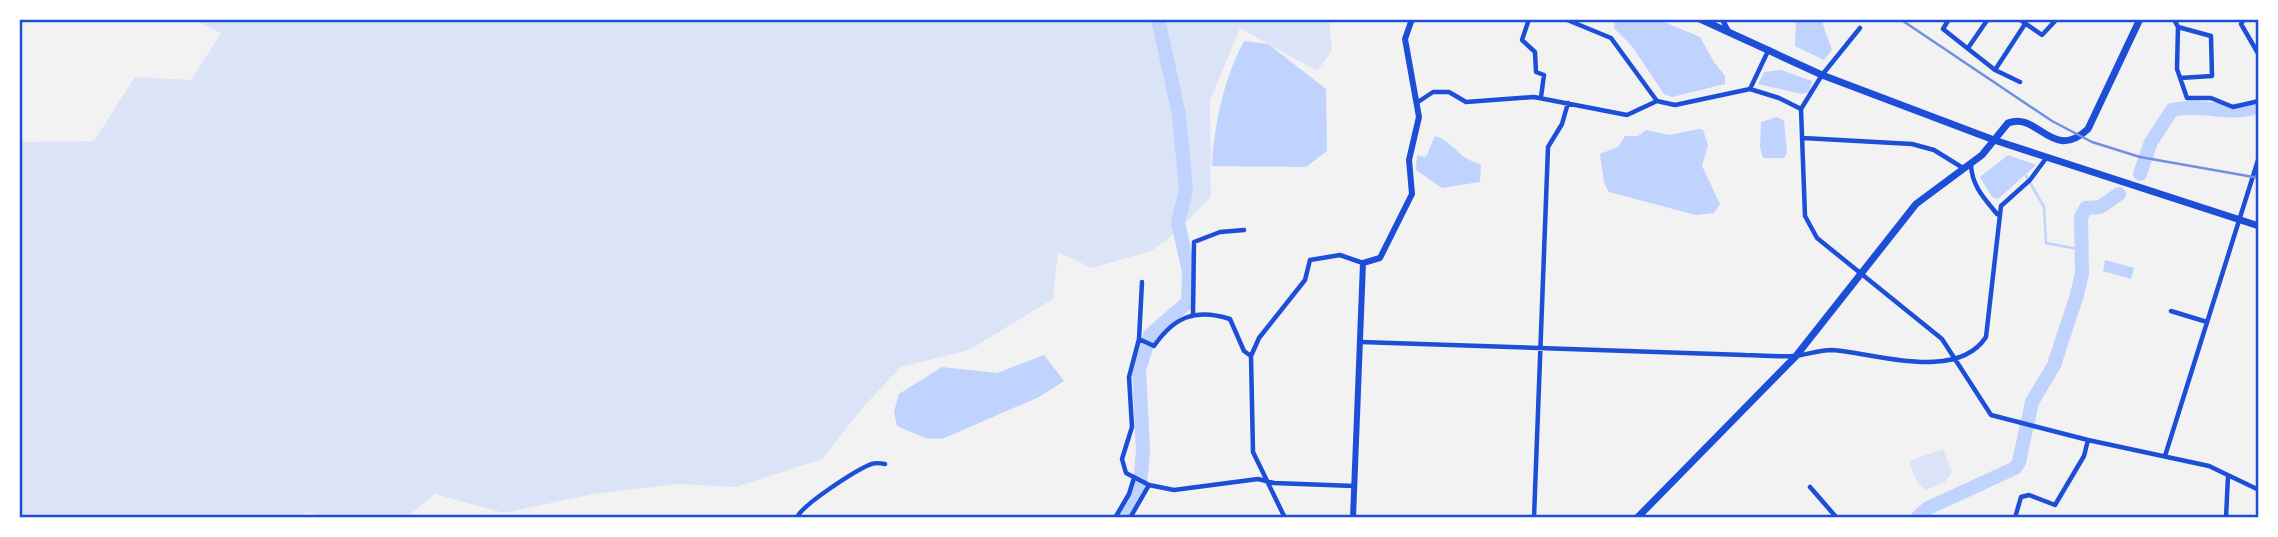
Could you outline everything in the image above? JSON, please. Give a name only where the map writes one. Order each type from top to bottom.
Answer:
[{"type":"main road","points":[[1353,518],[1363,263],[1380,258],[1412,194],[1409,160],[1419,117],[1405,39],[1412,19]]},
{"type":"main road","points":[[1700,19],[1769,48],[1822,75],[1994,140],[2259,226]]},
{"type":"main road","points":[[1637,518],[1796,356],[1916,204],[1988,150],[2002,128],[2014,121],[2027,124],[2054,139],[2075,139],[2088,129],[2140,19]]},
{"type":"street","points":[[1529,19],[1522,40],[1535,52],[1536,72],[1544,75],[1541,97]]},
{"type":"street","points":[[1565,19],[1611,38],[1657,101]]},
{"type":"street","points":[[1721,19],[1729,32]]},
{"type":"street","points":[[1949,19],[1943,29],[1995,70],[2020,82]]},
{"type":"street","points":[[1968,48],[1988,19]]},
{"type":"street","points":[[2019,19],[2042,35],[2057,19]]},
{"type":"street","points":[[2174,19],[2178,27],[2177,69],[2187,98],[2211,98],[2233,107],[2259,101]]},
{"type":"street","points":[[2244,19],[2241,24],[2259,55]]},
{"type":"street","points":[[1995,70],[2025,24]]},
{"type":"street","points":[[1860,27],[1822,75],[1801,109],[1805,216],[1817,238],[1942,338],[1991,415],[2088,440],[2209,466],[2259,490]]},
{"type":"street","points":[[2178,27],[2211,36],[2212,76],[2180,78]]},
{"type":"street","points":[[1750,89],[1769,48]]},
{"type":"street","points":[[1418,102],[1433,92],[1449,92],[1466,102],[1541,97],[1627,115],[1657,101],[1675,105],[1750,89],[1779,98],[1801,109]]},
{"type":"street","points":[[1534,518],[1548,147],[1562,124],[1568,103]]},
{"type":"street","points":[[1803,138],[1912,144],[1934,150],[1963,169]]},
{"type":"street","points":[[2165,456],[2259,157]]},
{"type":"street","points":[[1361,342],[1796,356],[1832,350],[1909,361],[1955,359],[1970,352],[1986,337],[2001,206],[2029,181],[2048,158]]},
{"type":"street","points":[[1971,163],[1972,178],[1978,191],[1998,215]]},
{"type":"street","points":[[1193,315],[1194,242],[1220,232],[1244,230]]},
{"type":"street","points":[[1284,518],[1253,452],[1251,356],[1259,338],[1305,281],[1310,260],[1340,255],[1363,263]]},
{"type":"street","points":[[1142,282],[1139,339],[1129,377],[1132,427],[1122,459],[1126,473],[1149,485],[1174,490],[1258,479],[1354,486]]},
{"type":"street","points":[[2171,311],[2208,322]]},
{"type":"street","points":[[1139,339],[1154,346],[1180,318],[1193,315],[1230,319],[1244,351],[1251,356]]},
{"type":"street","points":[[2015,518],[2021,497],[2029,495],[2055,505],[2084,456],[2088,440]]},
{"type":"street","points":[[797,518],[798,512],[872,463],[886,464]]},
{"type":"street","points":[[2226,518],[2228,476]]},
{"type":"street","points":[[1115,518],[1129,494],[1134,478]]},
{"type":"street","points":[[1130,518],[1149,485]]},
{"type":"street","points":[[1810,488],[1837,518]]},
{"type":"shaded area","points":[[193,19],[1329,19],[1332,51],[1317,71],[1240,28],[1210,101],[1211,197],[1174,234],[1151,251],[1092,268],[1058,252],[1053,299],[969,350],[901,367],[865,405],[822,459],[736,487],[677,484],[593,494],[504,513],[435,494],[406,518],[332,518],[307,512],[297,518],[19,518],[19,142],[94,141],[135,77],[191,80],[221,33]]},
{"type":"shaded area","points":[[1943,449],[1952,472],[1945,482],[1926,490],[1917,482],[1909,461]]},
{"type":"water","points":[[1615,19],[1657,19],[1700,37],[1725,76],[1725,84],[1672,97],[1664,94],[1631,45],[1614,28]]},
{"type":"water","points":[[1796,19],[1821,19],[1832,50],[1824,60],[1795,46]]},
{"type":"water","points":[[1244,41],[1268,44],[1326,89],[1327,151],[1306,167],[1212,166],[1221,102]]},
{"type":"water","points":[[1781,70],[1812,81],[1809,92],[1802,94],[1758,84],[1764,72]]},
{"type":"water","points":[[1777,117],[1784,121],[1787,153],[1784,158],[1763,158],[1760,147],[1761,122]]},
{"type":"water","points":[[1646,130],[1669,135],[1703,130],[1708,145],[1702,166],[1720,204],[1714,213],[1696,215],[1609,192],[1604,183],[1600,154],[1618,147],[1625,136],[1638,136]]},
{"type":"water","points":[[1435,136],[1466,158],[1481,164],[1480,182],[1442,188],[1416,170],[1417,155],[1426,157]]},
{"type":"water","points":[[2008,155],[2036,165],[1998,199],[1992,197],[1980,177]]},
{"type":"water","points":[[2105,260],[2134,268],[2131,279],[2103,271]]},
{"type":"water","points":[[1044,355],[1064,381],[1039,397],[942,439],[925,438],[897,426],[894,412],[899,394],[942,367],[997,373]]},
{"type":"waterway","points":[[1123,518],[1140,484],[1143,451],[1139,370],[1150,335],[1188,302],[1189,272],[1178,222],[1186,190],[1179,115],[1158,19]]},
{"type":"waterway","points":[[2140,174],[2151,142],[2172,110],[2194,108],[2237,111],[2259,106]]},
{"type":"waterway","points":[[2026,176],[2044,207],[2046,243],[2078,249],[2083,258]]},
{"type":"waterway","points":[[1917,518],[1928,508],[2015,468],[2019,462],[2032,402],[2054,365],[2077,295],[2082,273],[2081,217],[2086,208],[2100,207],[2119,194]]},
{"type":"railway","points":[[1900,19],[2052,121],[2092,142],[2140,157],[2259,178]]}]
